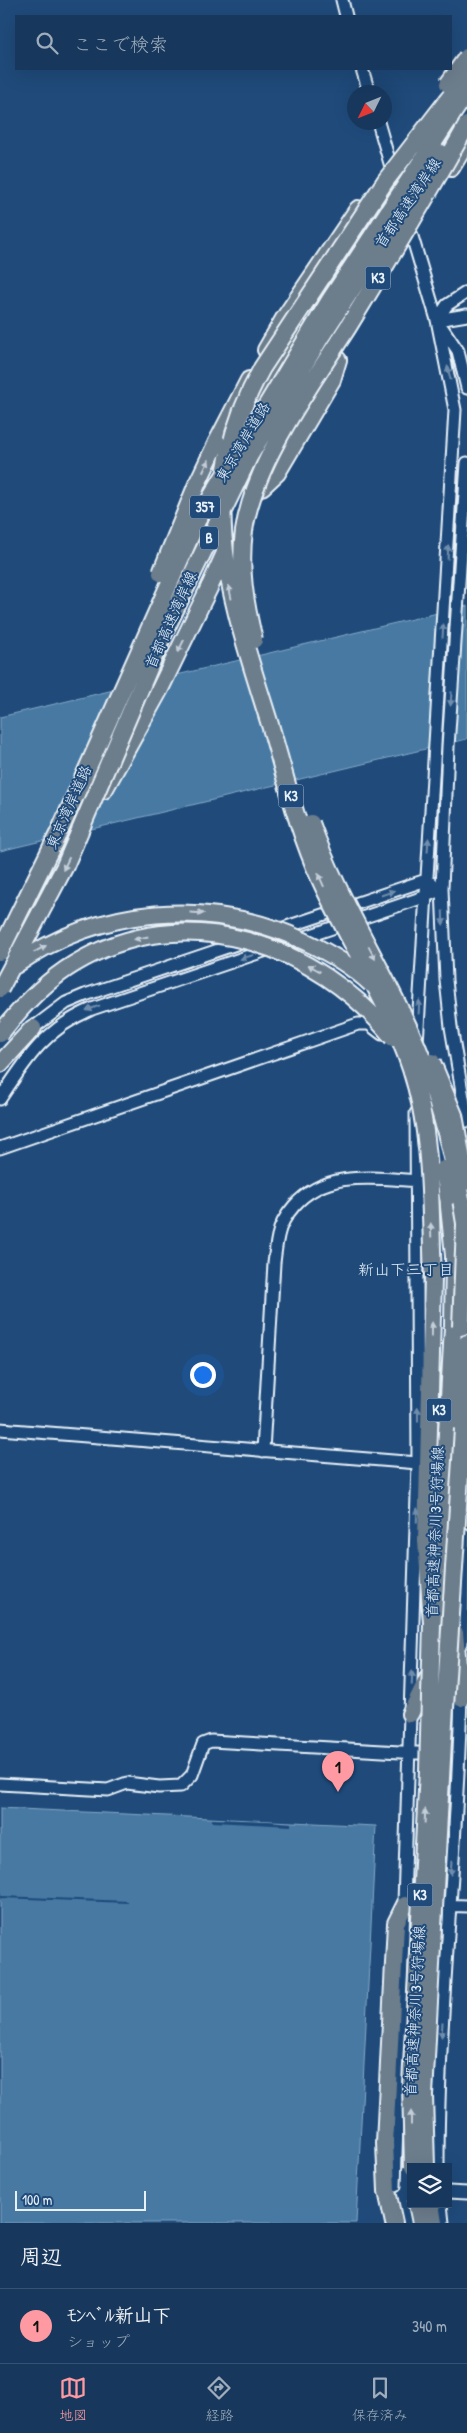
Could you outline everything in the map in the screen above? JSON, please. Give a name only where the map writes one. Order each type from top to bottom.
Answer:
[{"type":"highway","points":[[157,608],[176,558],[208,489],[379,178],[467,57]]},
{"type":"highway","name":"K3","points":[[432,1623],[426,1540],[433,1279],[430,1188],[417,1088],[399,1034],[319,878],[295,809],[231,596],[221,530],[222,496],[232,436],[247,398],[262,368],[386,180],[467,75]]},
{"type":"highway","name":"首都高速湾岸線","points":[[0,958],[40,880],[201,520],[259,409],[340,275],[467,83]]},
{"type":"highway","name":"東京湾岸道路","points":[[0,952],[60,830],[198,519],[248,433],[330,300],[467,92]]},
{"type":"highway","name":"東京湾岸道路","points":[[0,965],[62,840],[199,531],[253,436],[364,260],[467,106]]},
{"type":"highway","name":"首都高速湾岸線","points":[[0,989],[81,831],[168,624],[249,458],[368,262],[467,113]]},
{"type":"highway","name":"K3","points":[[467,125],[421,209],[306,392],[269,459],[250,505],[244,531],[242,561],[243,591],[253,638],[303,803],[334,880],[409,1027],[426,1068],[442,1121],[467,1235]]},
{"type":"highway","points":[[253,436],[447,176],[467,142]]},
{"type":"highway","name":"B","points":[[81,831],[160,689],[234,535],[447,176]]},
{"type":"highway","name":"B","points":[[110,724],[146,614],[182,520],[217,442],[285,317],[379,178]]},
{"type":"highway","name":"K3","points":[[0,976],[23,959],[64,937],[96,926],[150,914],[195,913],[226,916],[253,922],[292,935],[316,946],[351,968],[384,998],[413,1032],[433,1064],[448,1097],[467,1185]]},
{"type":"highway","name":"首都高速神奈川3号狩場線","points":[[0,1034],[30,999],[58,974],[90,955],[124,942],[153,935],[192,933],[231,937],[272,949],[302,961],[336,982],[366,1007],[393,1038],[414,1072],[431,1114],[448,1197],[428,1771],[411,2084],[413,2163]]},
{"type":"highway","points":[[0,1064],[33,1028]]},
{"type":"highway","name":"K3","points":[[461,1698],[448,1558],[465,1239],[464,1166]]},
{"type":"highway","name":"K3","points":[[410,1714],[437,1660],[443,1610],[440,1557],[454,1327],[454,1256],[448,1197]]},
{"type":"highway","name":"首都高速神奈川3号狩場線","points":[[426,2163],[424,2095],[467,1343]]},
{"type":"highway","name":"K3","points":[[444,1722],[456,1649],[467,1488]]},
{"type":"highway","points":[[396,2223],[387,2191],[385,2143],[396,1923],[405,1905]]},
{"type":"highway","points":[[418,2208],[421,2223]]},
{"type":"highway","points":[[434,2208],[441,2219]]},
{"type":"street","points":[[342,0],[346,15]]},
{"type":"street","points":[[362,70],[367,85]]},
{"type":"street","points":[[380,130],[436,320],[455,410],[446,601],[424,898],[417,1051],[418,1463],[405,1905],[394,2165],[396,2223]]},
{"type":"street","points":[[436,320],[447,305],[467,292]]},
{"type":"street","points":[[436,320],[467,315]]},
{"type":"street","points":[[436,320],[458,351],[467,388]]},
{"type":"street","points":[[467,462],[448,746],[442,889],[446,980],[451,1027],[467,1121]]},
{"type":"street","points":[[33,1028],[66,1003],[85,995],[426,880],[442,889]]},
{"type":"street","points":[[0,1099],[30,1054],[42,1040],[73,1017],[100,1006],[424,898],[442,889]]},
{"type":"street","points":[[0,1148],[358,1024],[365,1023],[372,1026],[399,1047],[417,1051]]},
{"type":"street","points":[[263,1451],[274,1262],[278,1234],[287,1214],[302,1197],[315,1188],[336,1180],[358,1178],[467,1185]]},
{"type":"street","points":[[438,2163],[440,2056],[460,1755],[467,1417]]},
{"type":"street","points":[[0,1429],[418,1463]]},
{"type":"street","points":[[0,1784],[108,1790],[127,1783],[159,1787],[181,1786],[192,1774],[203,1744],[211,1741],[460,1755]]},
{"type":"street","points":[[405,1905],[467,1906]]},
{"type":"street","points":[[452,2192],[467,2194]]},
{"type":"water","points":[[467,606],[467,739],[0,851],[0,717]]},
{"type":"water","points":[[0,1808],[376,1826],[356,2223],[0,2223]]},
{"type":"pier","points":[[212,1819],[291,1823],[291,1826],[212,1822]]},
{"type":"pier","points":[[0,1873],[1,1896],[128,1901],[128,1903],[1,1898],[0,1901]]},
{"type":"place","name":"ﾓﾝﾍﾞﾙ新山下","points":[[338,1792]]},
{"type":"district","name":"新山下三丁目","points":[[406,1269]]}]
